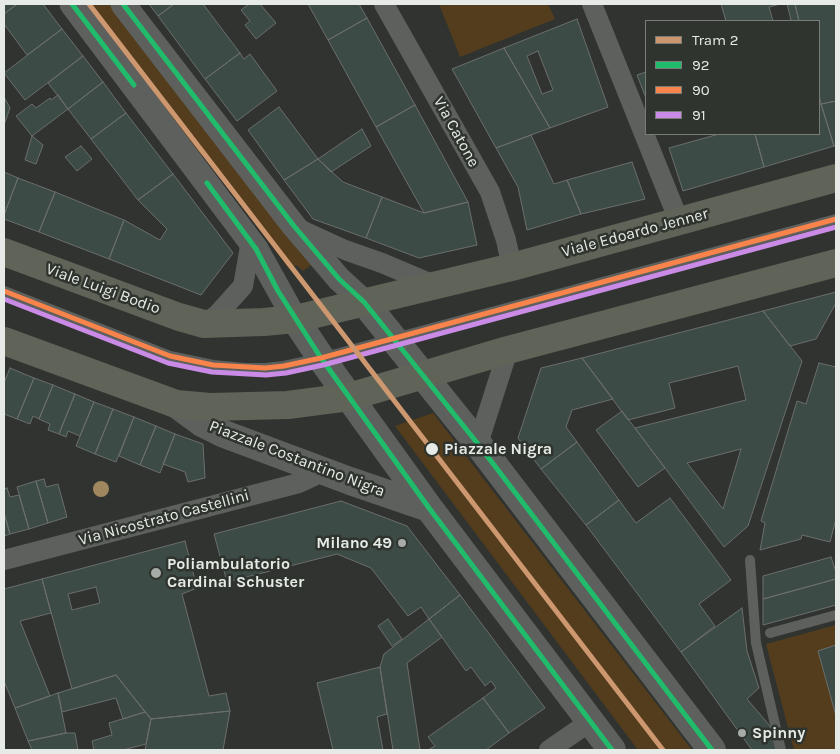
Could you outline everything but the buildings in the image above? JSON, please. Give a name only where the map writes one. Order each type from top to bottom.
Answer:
[{"type":"main road","name":"Viale Edoardo Jenner","points":[[434,285],[512,267],[836,178]]},
{"type":"main road","name":"Viale Luigi Bodio","points":[[4,252],[179,317],[204,324]]},
{"type":"main road","points":[[508,350],[836,263]]},
{"type":"main road","points":[[204,324],[295,319],[434,285]]},
{"type":"main road","points":[[364,302],[478,444],[712,750]]},
{"type":"main road","name":"Piazzale Costantino Nigra","points":[[295,319],[429,508]]},
{"type":"main road","points":[[4,341],[176,404]]},
{"type":"main road","name":"Piazzale Costantino Nigra","points":[[176,404],[210,407],[288,405],[349,397],[508,350]]},
{"type":"main road","name":"Piazzale Costantino Nigra","points":[[176,404],[202,423],[216,430],[429,508]]},
{"type":"main road","points":[[429,508],[612,750]]},
{"type":"street","name":"Piazzale Costantino Nigra","points":[[72,4],[251,241],[295,319]]},
{"type":"street","points":[[123,4],[294,226],[339,279],[364,302]]},
{"type":"street","name":"Via Catone","points":[[384,4],[490,192],[506,240],[512,267]]},
{"type":"street","points":[[592,4],[679,221]]},
{"type":"street","points":[[294,226],[345,250],[434,285]]},
{"type":"street","points":[[204,324],[217,315],[243,286],[251,241]]},
{"type":"street","points":[[478,444],[508,350]]},
{"type":"street","name":"Via Nicostrato Castellini","points":[[4,560],[299,483],[321,470]]},
{"type":"street","points":[[549,750],[591,722]]},
{"type":"lane","points":[[4,291],[150,348],[191,361],[235,368],[265,368],[321,358],[394,339],[836,219]]},
{"type":"lane","points":[[750,560],[756,644],[781,750]]},
{"type":"lane","points":[[770,633],[836,615]]},
{"type":"shaded area","points":[[82,4],[112,4],[314,263],[303,271],[296,265],[290,270],[203,155],[198,159]]},
{"type":"shaded area","points":[[439,4],[548,4],[555,19],[460,57]]},
{"type":"shaded area","points":[[433,413],[692,750],[638,750],[395,426]]},
{"type":"shaded area","points":[[836,625],[836,645],[818,651],[836,716],[836,750],[794,750],[766,644]]},
{"type":"tram line","name":"2","points":[[89,4],[663,750]]},
{"type":"transit line","name":"92","points":[[72,4],[134,85]]},
{"type":"transit line","name":"92","points":[[123,4],[294,226],[339,279],[364,302],[478,444],[712,750]]},
{"type":"transit line","name":"92","points":[[207,183],[256,249],[278,291],[321,358],[429,508],[612,750]]},
{"type":"transit line","name":"90","points":[[4,291],[170,356],[213,365],[265,368],[321,358],[836,219]]},
{"type":"transit line","name":"91","points":[[4,299],[168,363],[212,372],[266,375],[323,365],[836,227]]},
{"type":"place","name":"Piazzale Nigra","points":[[432,449]]},
{"type":"place","name":"Milano 49","points":[[402,543]]},
{"type":"place","name":"Poliambulatorio Cardinal Schuster","points":[[156,573]]},
{"type":"place","name":"Spinny","points":[[742,733]]}]
